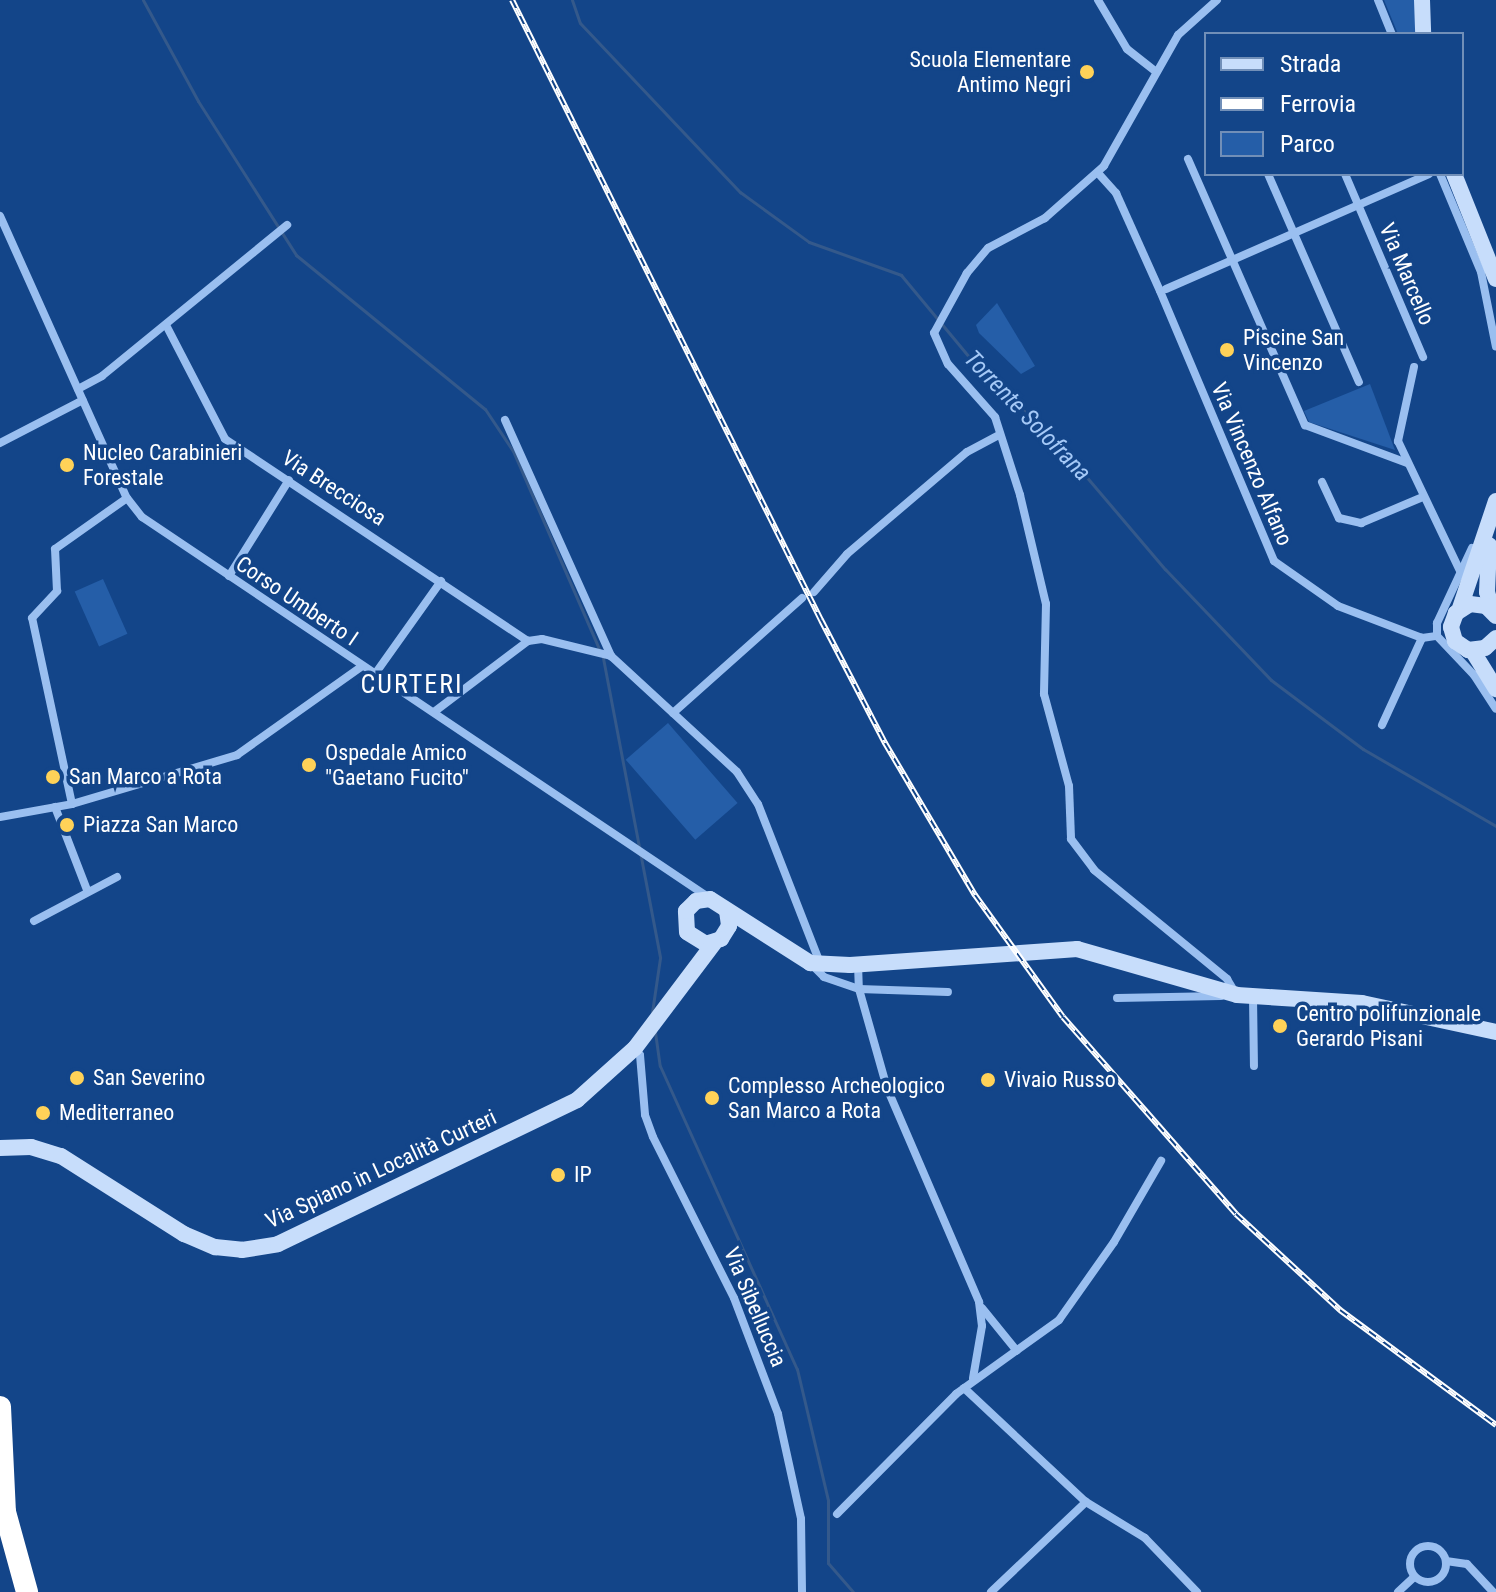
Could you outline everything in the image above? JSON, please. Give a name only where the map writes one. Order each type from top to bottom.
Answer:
[{"type":"highway","points":[[0,1407],[5,1512],[27,1592]]},
{"type":"main road","points":[[1422,0],[1423,32]]},
{"type":"main road","points":[[1455,176],[1496,279]]},
{"type":"main road","points":[[1495,507],[1454,605],[1451,631],[1470,650],[1496,689]]},
{"type":"main road","points":[[1494,613],[1487,568],[1495,507]]},
{"type":"main road","points":[[1454,605],[1476,603],[1494,613]]},
{"type":"main road","points":[[1470,650],[1485,648],[1496,638]]},
{"type":"main road","points":[[691,968],[692,939],[684,926],[690,905],[710,899],[816,964],[858,964],[1077,949],[1245,996],[1362,1003],[1496,1032]]},
{"type":"main road","points":[[720,938],[727,911]]},
{"type":"main road","points":[[692,939],[720,938],[755,929]]},
{"type":"main road","name":"Via Spiano in Località Curteri","points":[[0,1148],[31,1147],[61,1156],[184,1234],[215,1247],[242,1250],[278,1244],[577,1100],[635,1048],[657,1022],[691,968],[720,938]]},
{"type":"street","points":[[1098,0],[1127,49],[1156,72]]},
{"type":"street","points":[[1217,0],[1178,35],[1098,173],[1045,218],[988,248],[967,273],[948,311],[936,327],[938,346],[995,417],[997,436],[1020,495],[1046,604],[1044,694],[1069,786],[1071,839],[1094,870],[1245,996],[1254,1066]]},
{"type":"street","points":[[1378,0],[1391,32]]},
{"type":"street","points":[[1188,159],[1305,425],[1407,463]]},
{"type":"street","name":"Via Vincenzo Alfano","points":[[1098,173],[1116,193],[1274,561],[1338,606],[1422,638],[1437,636]]},
{"type":"street","points":[[1269,176],[1359,382]]},
{"type":"street","name":"Via Marcello","points":[[1346,176],[1423,357]]},
{"type":"street","name":"Via Marcello","points":[[1166,289],[1424,176]]},
{"type":"street","points":[[1441,176],[1481,272],[1496,347]]},
{"type":"street","name":"Corso Umberto I","points":[[0,216],[127,498],[142,517],[710,899]]},
{"type":"street","points":[[78,389],[166,325],[287,225]]},
{"type":"street","name":"Via Brecciosa","points":[[166,325],[225,439],[528,641]]},
{"type":"street","points":[[1414,367],[1398,441],[1462,575]]},
{"type":"street","points":[[0,443],[83,400]]},
{"type":"street","points":[[505,420],[608,655],[737,772],[758,804],[816,964],[824,977],[859,989],[948,992]]},
{"type":"street","points":[[814,592],[847,554],[967,452],[997,436]]},
{"type":"street","points":[[229,576],[289,480]]},
{"type":"street","points":[[1322,482],[1339,518],[1361,523],[1423,497]]},
{"type":"street","points":[[72,804],[32,618],[57,591],[55,549],[127,498]]},
{"type":"street","points":[[1495,507],[1462,575],[1454,605],[1437,636],[1442,646],[1474,675],[1496,709]]},
{"type":"street","points":[[375,674],[441,581]]},
{"type":"street","points":[[673,713],[802,598]]},
{"type":"street","points":[[1382,725],[1422,638]]},
{"type":"street","points":[[434,712],[528,641],[542,639],[608,655]]},
{"type":"street","points":[[1442,646],[1470,650]]},
{"type":"street","points":[[0,817],[72,804],[237,755],[361,667]]},
{"type":"street","points":[[55,807],[87,890]]},
{"type":"street","points":[[34,921],[87,890],[117,877]]},
{"type":"street","points":[[686,882],[690,905]]},
{"type":"street","points":[[1202,985],[1206,963]]},
{"type":"street","points":[[858,964],[859,989],[887,1088],[979,1302],[995,1330],[1017,1351]]},
{"type":"street","points":[[1117,998],[1245,996]]},
{"type":"street","name":"Via Sibelluccia","points":[[635,1048],[640,1055],[645,1115],[653,1137],[734,1298],[778,1414],[801,1519],[802,1592]]},
{"type":"street","points":[[837,1514],[967,1385],[1046,1332],[1073,1303],[1161,1161]]},
{"type":"street","points":[[967,1385],[978,1369],[979,1302]]},
{"type":"street","points":[[967,1385],[1086,1502],[1145,1538],[1197,1592]]},
{"type":"street","points":[[991,1592],[1086,1502]]},
{"type":"street","points":[[1414,1577],[1410,1559],[1422,1547],[1440,1550],[1446,1561]]},
{"type":"street","points":[[1414,1577],[1436,1581],[1446,1561]]},
{"type":"street","points":[[1446,1561],[1467,1564],[1493,1592]]},
{"type":"street","points":[[1398,1592],[1414,1577]]},
{"type":"green space","points":[[1384,0],[1416,0],[1415,32],[1397,32]]},
{"type":"green space","points":[[997,303],[1035,366],[1021,374],[979,333],[976,325]]},
{"type":"green space","points":[[1370,384],[1395,450],[1309,422],[1304,411]]},
{"type":"green space","points":[[103,579],[127,634],[99,646],[75,592]]},
{"type":"green space","points":[[668,723],[738,803],[695,840],[626,760]]},
{"type":"waterway","points":[[143,0],[198,101],[296,255],[485,409],[513,451],[600,651]]},
{"type":"waterway","name":"Torrente Solofrana","points":[[572,0],[580,23],[740,192],[809,242],[901,275],[993,386],[1044,427],[1165,569],[1271,680],[1363,749],[1496,826]]},
{"type":"waterway","points":[[603,658],[660,958],[652,1012]]},
{"type":"waterway","points":[[655,1032],[660,1066],[797,1369],[828,1500],[828,1563],[853,1592]]},
{"type":"railway","points":[[512,0],[821,620],[885,743],[975,895],[1063,1017],[1236,1214],[1340,1310],[1496,1425]]},
{"type":"place","name":"Scuola Elementare Antimo Negri","points":[[1087,72]]},
{"type":"place","name":"Piscine San Vincenzo","points":[[1227,350]]},
{"type":"place","name":"Nucleo Carabinieri Forestale","points":[[67,465]]},
{"type":"place","name":"Ospedale Amico \"Gaetano Fucito\"","points":[[309,765]]},
{"type":"place","name":"San Marco a Rota","points":[[53,777]]},
{"type":"place","name":"Piazza San Marco","points":[[67,825]]},
{"type":"place","name":"Centro polifunzionale Gerardo Pisani","points":[[1280,1026]]},
{"type":"place","name":"San Severino","points":[[77,1078]]},
{"type":"place","name":"Vivaio Russo","points":[[988,1080]]},
{"type":"place","name":"Complesso Archeologico San Marco a Rota","points":[[712,1098]]},
{"type":"place","name":"Mediterraneo","points":[[43,1113]]},
{"type":"place","name":"IP","points":[[558,1175]]},
{"type":"district","name":"CURTERI","points":[[412,685]]}]
